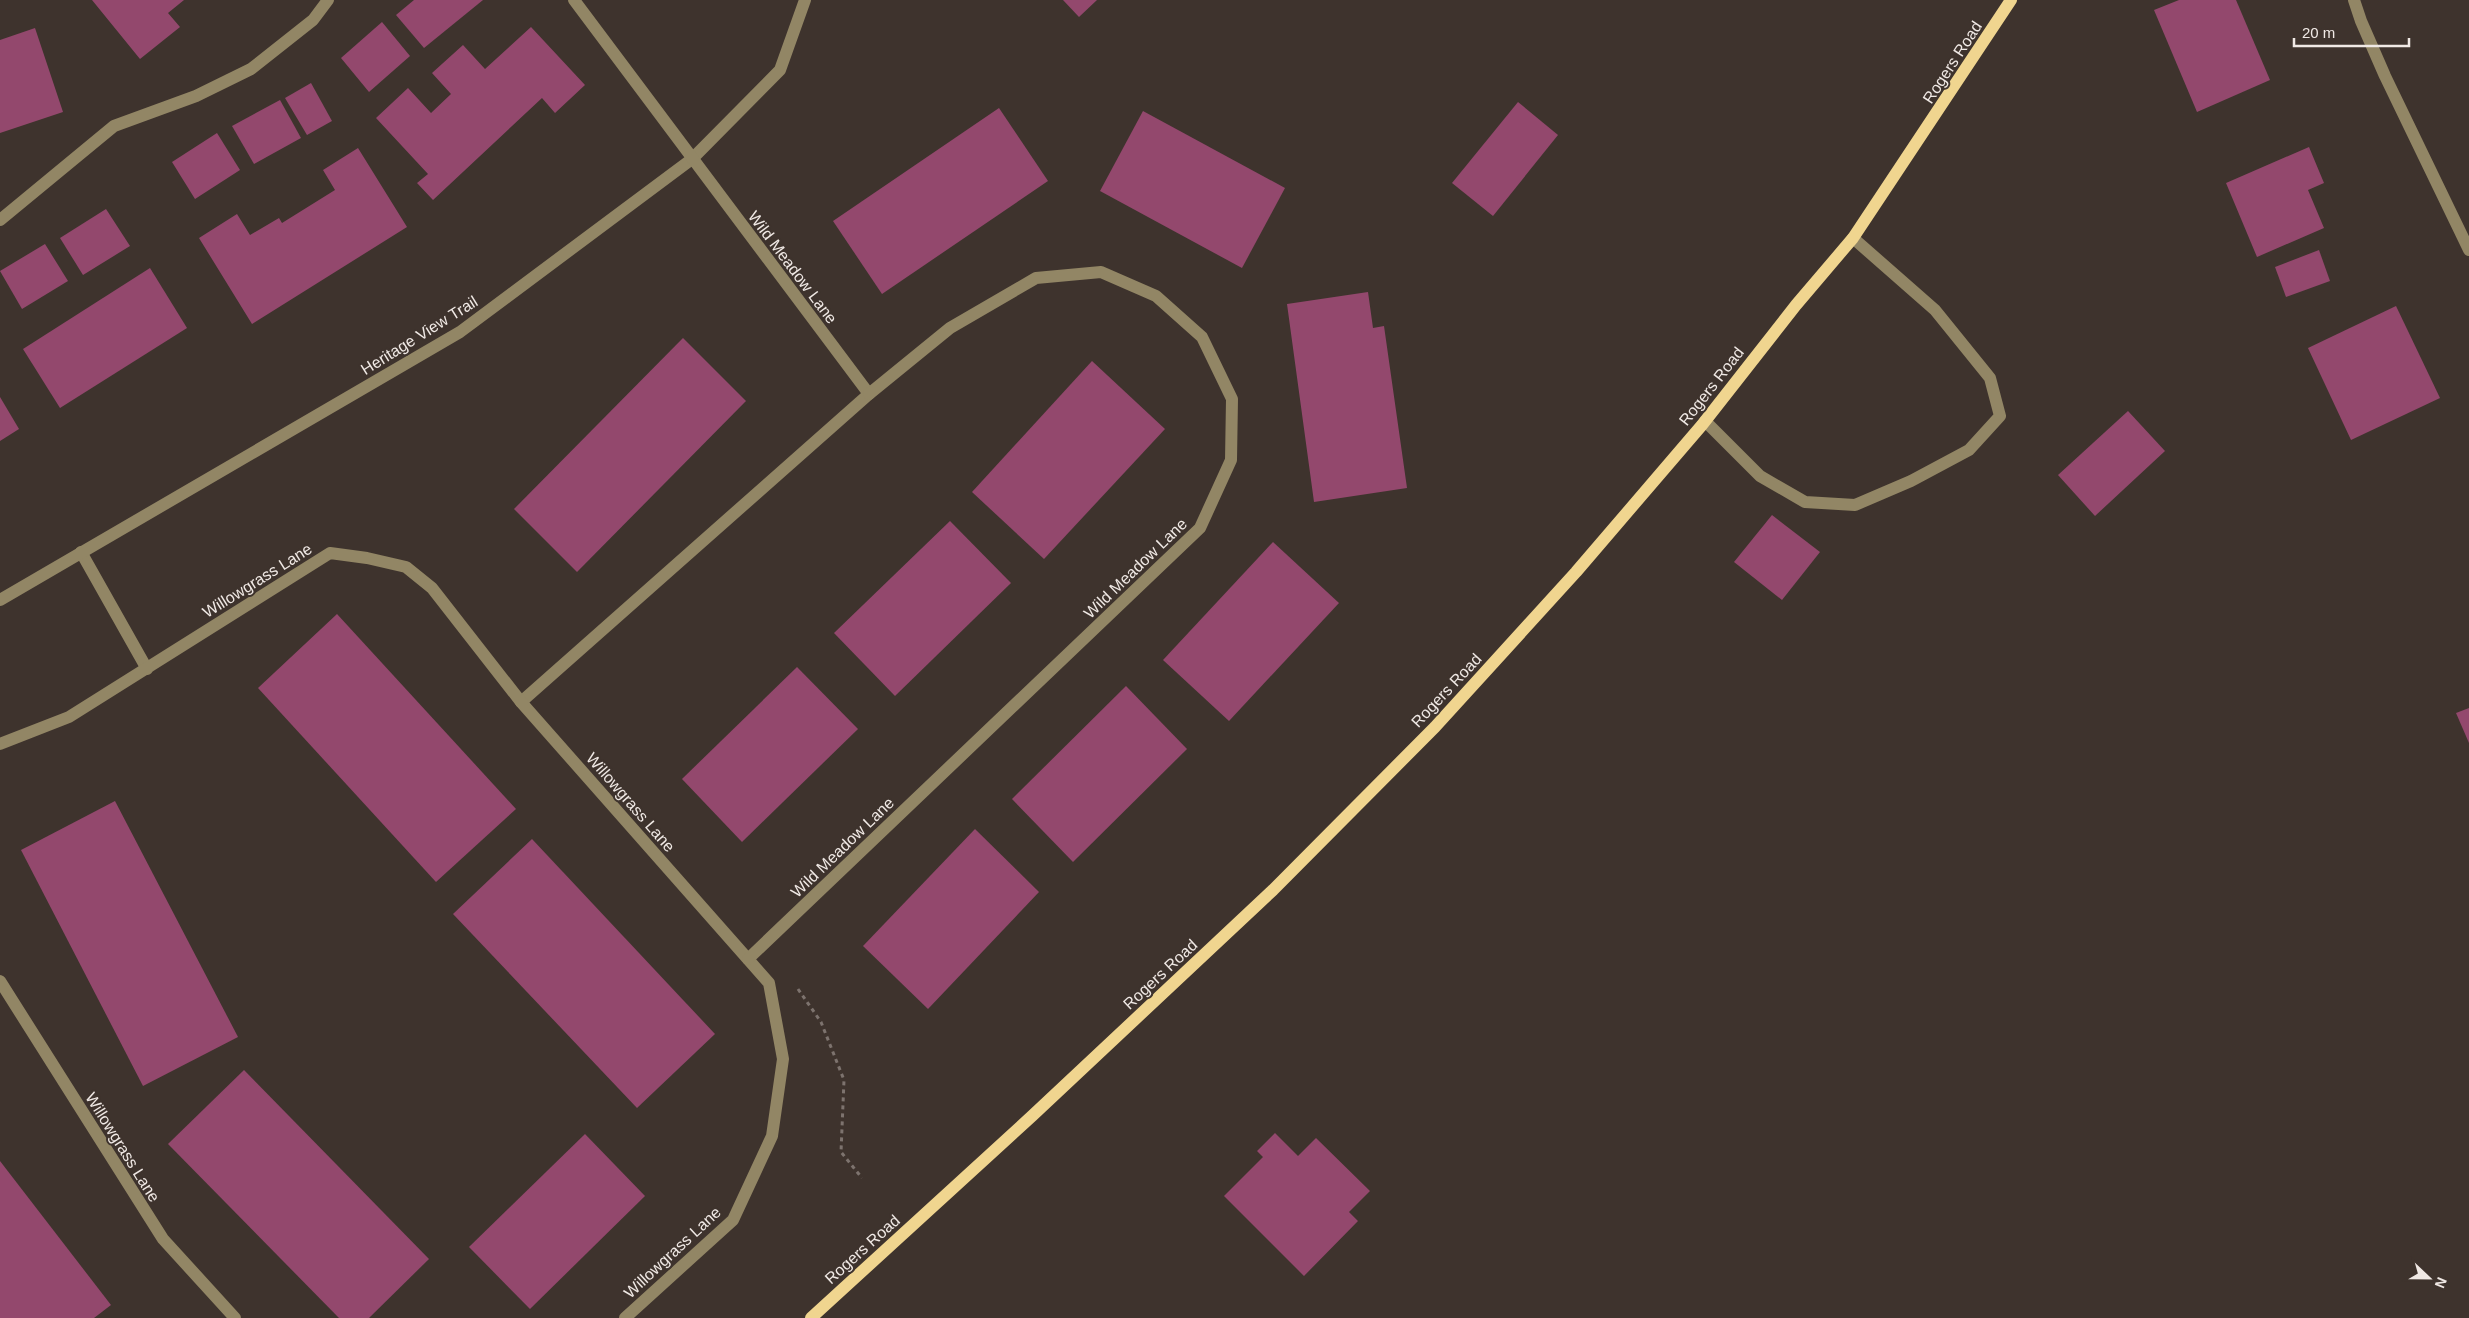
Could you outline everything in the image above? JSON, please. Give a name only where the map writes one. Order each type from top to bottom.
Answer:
[{"type":"main road","name":"Rogers Road","points":[[811,1318],[1032,1116],[1259,903],[1428,734],[1576,572],[1705,421],[1800,300],[1853,238],[2011,0]]},
{"type":"street","points":[[0,220],[43,182],[114,126],[196,96],[251,69],[313,20],[328,0]]},
{"type":"street","name":"Wild Meadow Lane","points":[[574,0],[869,394]]},
{"type":"street","name":"Heritage View Trail","points":[[0,600],[460,332],[692,159],[780,70],[805,0]]},
{"type":"street","points":[[2354,0],[2385,76],[2469,250]]},
{"type":"street","points":[[1705,421],[1760,476],[1805,502],[1855,505],[1911,481],[1969,450],[2000,416],[1990,378],[1935,310],[1853,238]]},
{"type":"street","name":"Wild Meadow Lane","points":[[521,702],[869,394],[950,328],[1036,278],[1101,272],[1156,296],[1202,337],[1232,399],[1231,460],[1200,528],[748,959]]},
{"type":"street","points":[[81,552],[147,669]]},
{"type":"street","name":"Willowgrass Lane","points":[[0,744],[69,717],[330,553],[367,558],[406,567],[432,588],[521,702],[769,983],[783,1059],[772,1136],[733,1220],[625,1318]]},
{"type":"street","name":"Willowgrass Lane","points":[[0,981],[163,1239],[235,1318]]},
{"type":"path","points":[[769,983],[797,987],[821,1022],[844,1080],[841,1152],[862,1178]]},
{"type":"building","points":[[92,0],[184,0],[168,13],[180,27],[140,59]]},
{"type":"building","points":[[414,0],[483,0],[424,48],[396,15]]},
{"type":"building","points":[[1063,0],[1097,0],[1079,17]]},
{"type":"building","points":[[2179,0],[2236,0],[2270,80],[2197,112],[2154,10]]},
{"type":"building","points":[[382,22],[410,56],[369,92],[341,58]]},
{"type":"building","points":[[531,27],[585,85],[555,113],[542,98],[433,200],[417,183],[428,174],[376,118],[408,88],[431,113],[451,94],[432,73],[463,45],[485,69]]},
{"type":"building","points":[[35,28],[63,112],[0,133],[0,40]]},
{"type":"building","points":[[311,83],[332,121],[307,135],[285,98]]},
{"type":"building","points":[[280,100],[301,138],[254,164],[232,126]]},
{"type":"building","points":[[1518,102],[1558,135],[1493,216],[1452,183]]},
{"type":"building","points":[[999,108],[1048,181],[882,294],[833,221]]},
{"type":"building","points":[[1143,111],[1285,188],[1242,268],[1100,191]]},
{"type":"building","points":[[217,133],[240,170],[195,199],[172,162]]},
{"type":"building","points":[[2309,147],[2324,183],[2308,190],[2324,228],[2257,257],[2226,183]]},
{"type":"building","points":[[358,148],[407,227],[252,324],[199,238],[237,214],[250,235],[279,218],[282,223],[335,190],[323,170]]},
{"type":"building","points":[[106,209],[130,246],[83,275],[60,238]]},
{"type":"building","points":[[45,244],[68,281],[22,309],[0,271]]},
{"type":"building","points":[[2319,250],[2330,281],[2286,297],[2275,267]]},
{"type":"building","points":[[150,268],[187,328],[60,408],[23,349]]},
{"type":"building","points":[[1368,292],[1373,328],[1384,326],[1407,488],[1314,502],[1287,304]]},
{"type":"building","points":[[2396,306],[2440,398],[2351,440],[2308,348]]},
{"type":"building","points":[[683,338],[746,401],[577,572],[514,509]]},
{"type":"building","points":[[1092,361],[1165,429],[1044,559],[972,492]]},
{"type":"building","points":[[0,397],[19,429],[0,441]]},
{"type":"building","points":[[2128,411],[2165,451],[2095,516],[2058,475]]},
{"type":"building","points":[[1772,515],[1820,552],[1782,600],[1734,562]]},
{"type":"building","points":[[950,521],[1011,583],[895,696],[834,633]]},
{"type":"building","points":[[1273,542],[1339,603],[1229,721],[1163,660]]},
{"type":"building","points":[[337,614],[516,809],[436,882],[258,688]]},
{"type":"building","points":[[797,667],[858,729],[742,842],[682,779]]},
{"type":"building","points":[[1126,686],[1187,749],[1073,862],[1012,799]]},
{"type":"building","points":[[2469,708],[2469,743],[2456,713]]},
{"type":"building","points":[[115,801],[238,1037],[143,1086],[21,850]]},
{"type":"building","points":[[975,829],[1039,892],[928,1009],[863,946]]},
{"type":"building","points":[[532,839],[715,1034],[637,1108],[453,914]]},
{"type":"building","points":[[244,1070],[429,1259],[369,1318],[339,1318],[168,1144]]},
{"type":"building","points":[[1275,1133],[1298,1156],[1316,1138],[1370,1191],[1349,1212],[1358,1221],[1304,1276],[1224,1196],[1263,1157],[1257,1151]]},
{"type":"building","points":[[585,1134],[645,1196],[530,1309],[469,1247]]},
{"type":"building","points":[[0,1161],[111,1305],[94,1318],[0,1318]]}]
